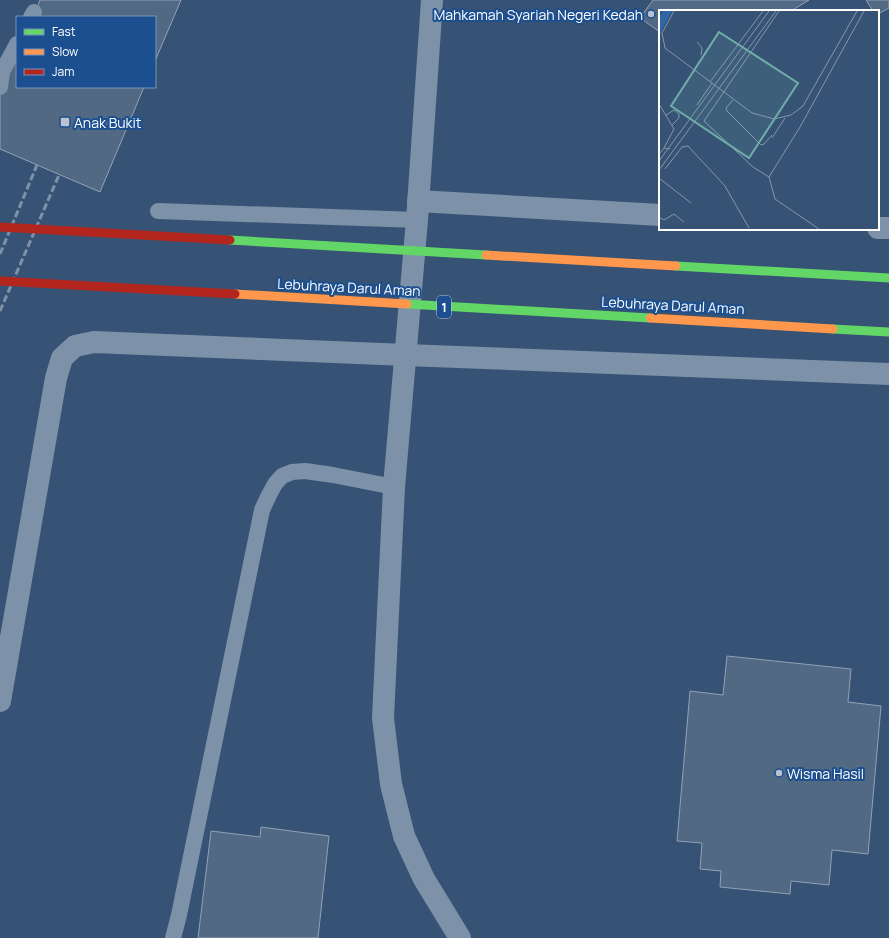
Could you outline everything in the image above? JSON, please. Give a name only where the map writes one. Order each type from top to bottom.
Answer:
[{"type":"highway","points":[[0,227],[889,278]]},
{"type":"highway","name":"Lebuhraya Darul Aman","points":[[0,281],[889,332]]},
{"type":"street","points":[[432,0],[406,355],[394,486],[383,718],[391,784],[404,836],[424,879],[460,938]]},
{"type":"street","points":[[417,210],[659,215]]},
{"type":"street","points":[[0,701],[56,378],[62,358],[75,346],[94,342],[889,374]]},
{"type":"lane","points":[[1,76],[16,46]]},
{"type":"lane","points":[[158,211],[417,210]]},
{"type":"lane","points":[[173,938],[262,510],[269,495],[275,484],[282,476],[292,472],[305,471],[394,486]]},
{"type":"building","points":[[40,0],[181,0],[156,59],[156,16],[33,16]]},
{"type":"building","name":"Mahkamah Syariah Negeri Kedah","points":[[653,0],[809,0],[793,10],[659,10],[659,31],[640,18]]},
{"type":"building","points":[[866,0],[889,0],[889,8],[879,13],[879,10],[872,10]]},
{"type":"building","name":"Anak Bukit","points":[[16,57],[16,88],[144,88],[100,192],[0,149],[0,95]]},
{"type":"building","name":"Wisma Hasil","points":[[727,656],[851,669],[848,702],[881,706],[868,854],[832,850],[829,885],[791,881],[790,894],[720,887],[721,871],[700,869],[702,843],[677,841],[690,691],[723,695]]},
{"type":"building","points":[[261,827],[329,836],[318,938],[198,938],[211,831],[260,837]]},
{"type":"railway","points":[[0,254],[37,165]]},
{"type":"railway","points":[[0,311],[59,175]]},
{"type":"traffic: fast","points":[[230,240],[486,255]]},
{"type":"traffic: fast","points":[[676,266],[889,278]]},
{"type":"traffic: fast","points":[[407,304],[650,318]]},
{"type":"traffic: fast","points":[[833,329],[889,332]]},
{"type":"traffic: slow","points":[[486,255],[676,266]]},
{"type":"traffic: slow","points":[[235,294],[407,304]]},
{"type":"traffic: slow","points":[[650,318],[833,329]]},
{"type":"traffic: jam","points":[[0,227],[230,240]]},
{"type":"traffic: jam","points":[[0,281],[235,294]]},
{"type":"place","name":"Mahkamah Syariah Negeri Kedah","points":[[651,14]]},
{"type":"place","name":"Anak Bukit","points":[[65,122]]},
{"type":"place","name":"Wisma Hasil","points":[[779,773]]}]
